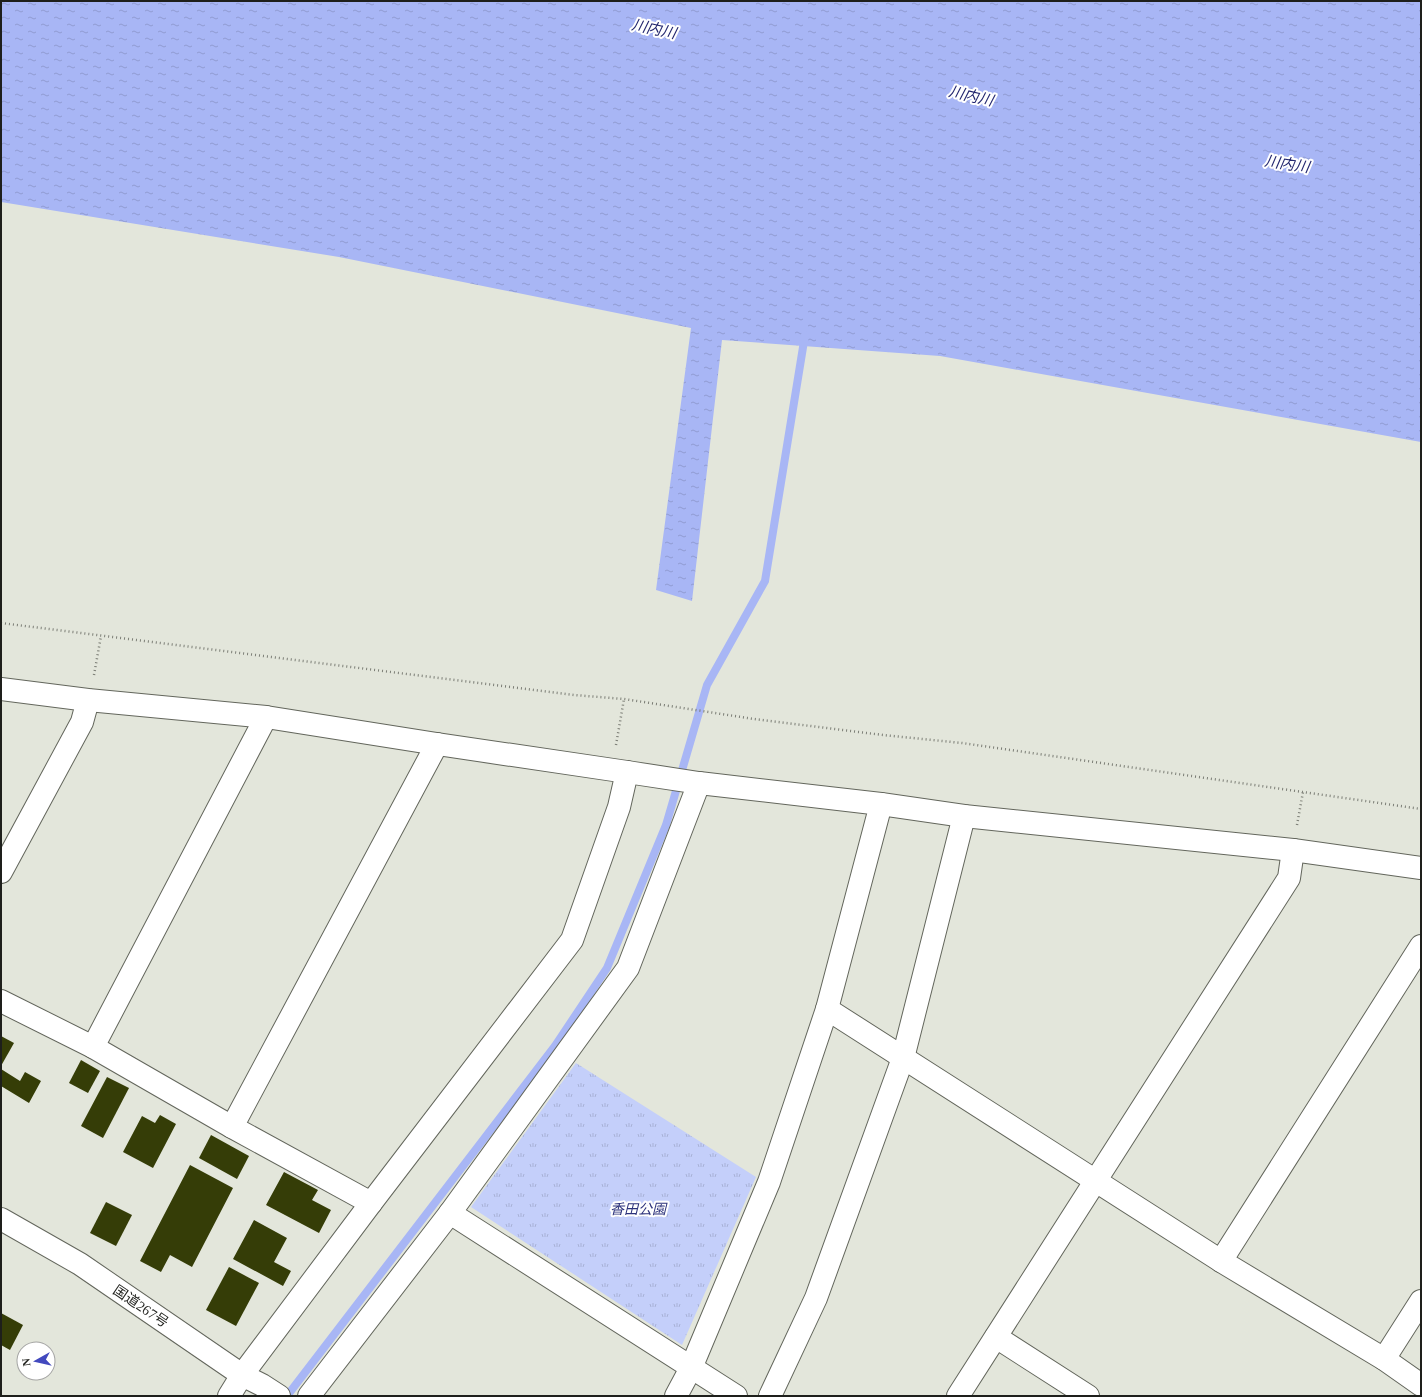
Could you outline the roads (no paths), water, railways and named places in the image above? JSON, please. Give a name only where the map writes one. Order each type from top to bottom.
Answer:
[{"type":"main road","points":[[1,689],[88,700],[266,717],[699,783],[881,804],[964,816],[1293,850],[1421,868]]},
{"type":"main road","points":[[1,872],[82,722],[88,700]]},
{"type":"main road","points":[[93,1047],[266,717]]},
{"type":"main road","points":[[232,1127],[437,744]]},
{"type":"main road","points":[[229,1396],[242,1375],[371,1203],[572,940],[619,808],[620,771]]},
{"type":"main road","points":[[309,1396],[450,1213],[628,968],[699,783]]},
{"type":"main road","points":[[676,1396],[691,1368],[769,1182],[827,1009],[881,804]]},
{"type":"main road","points":[[770,1396],[816,1298],[903,1058],[964,816]]},
{"type":"main road","points":[[958,1396],[1097,1181],[1289,878],[1293,850]]},
{"type":"main road","points":[[1221,1261],[1421,946]]},
{"type":"main road","points":[[1,1001],[93,1047],[232,1127],[371,1203]]},
{"type":"main road","points":[[827,1009],[1221,1261],[1384,1359],[1421,1385]]},
{"type":"main road","points":[[450,1213],[736,1396]]},
{"type":"main road","name":"国道267号","points":[[1,1219],[80,1264],[242,1375],[270,1390]]},
{"type":"main road","points":[[1384,1359],[1421,1301]]},
{"type":"main road","points":[[996,1337],[1088,1396]]},
{"type":"water","name":"川内川","points":[[1,1],[1421,1],[1421,442],[940,356],[722,340],[692,601],[656,590],[691,328],[339,257],[1,202]]},
{"type":"waterway","points":[[287,1396],[555,1046],[607,968],[666,825],[707,685],[765,581],[805,335]]},
{"type":"park label","name":"香田公園","points":[[638,1209]]}]
